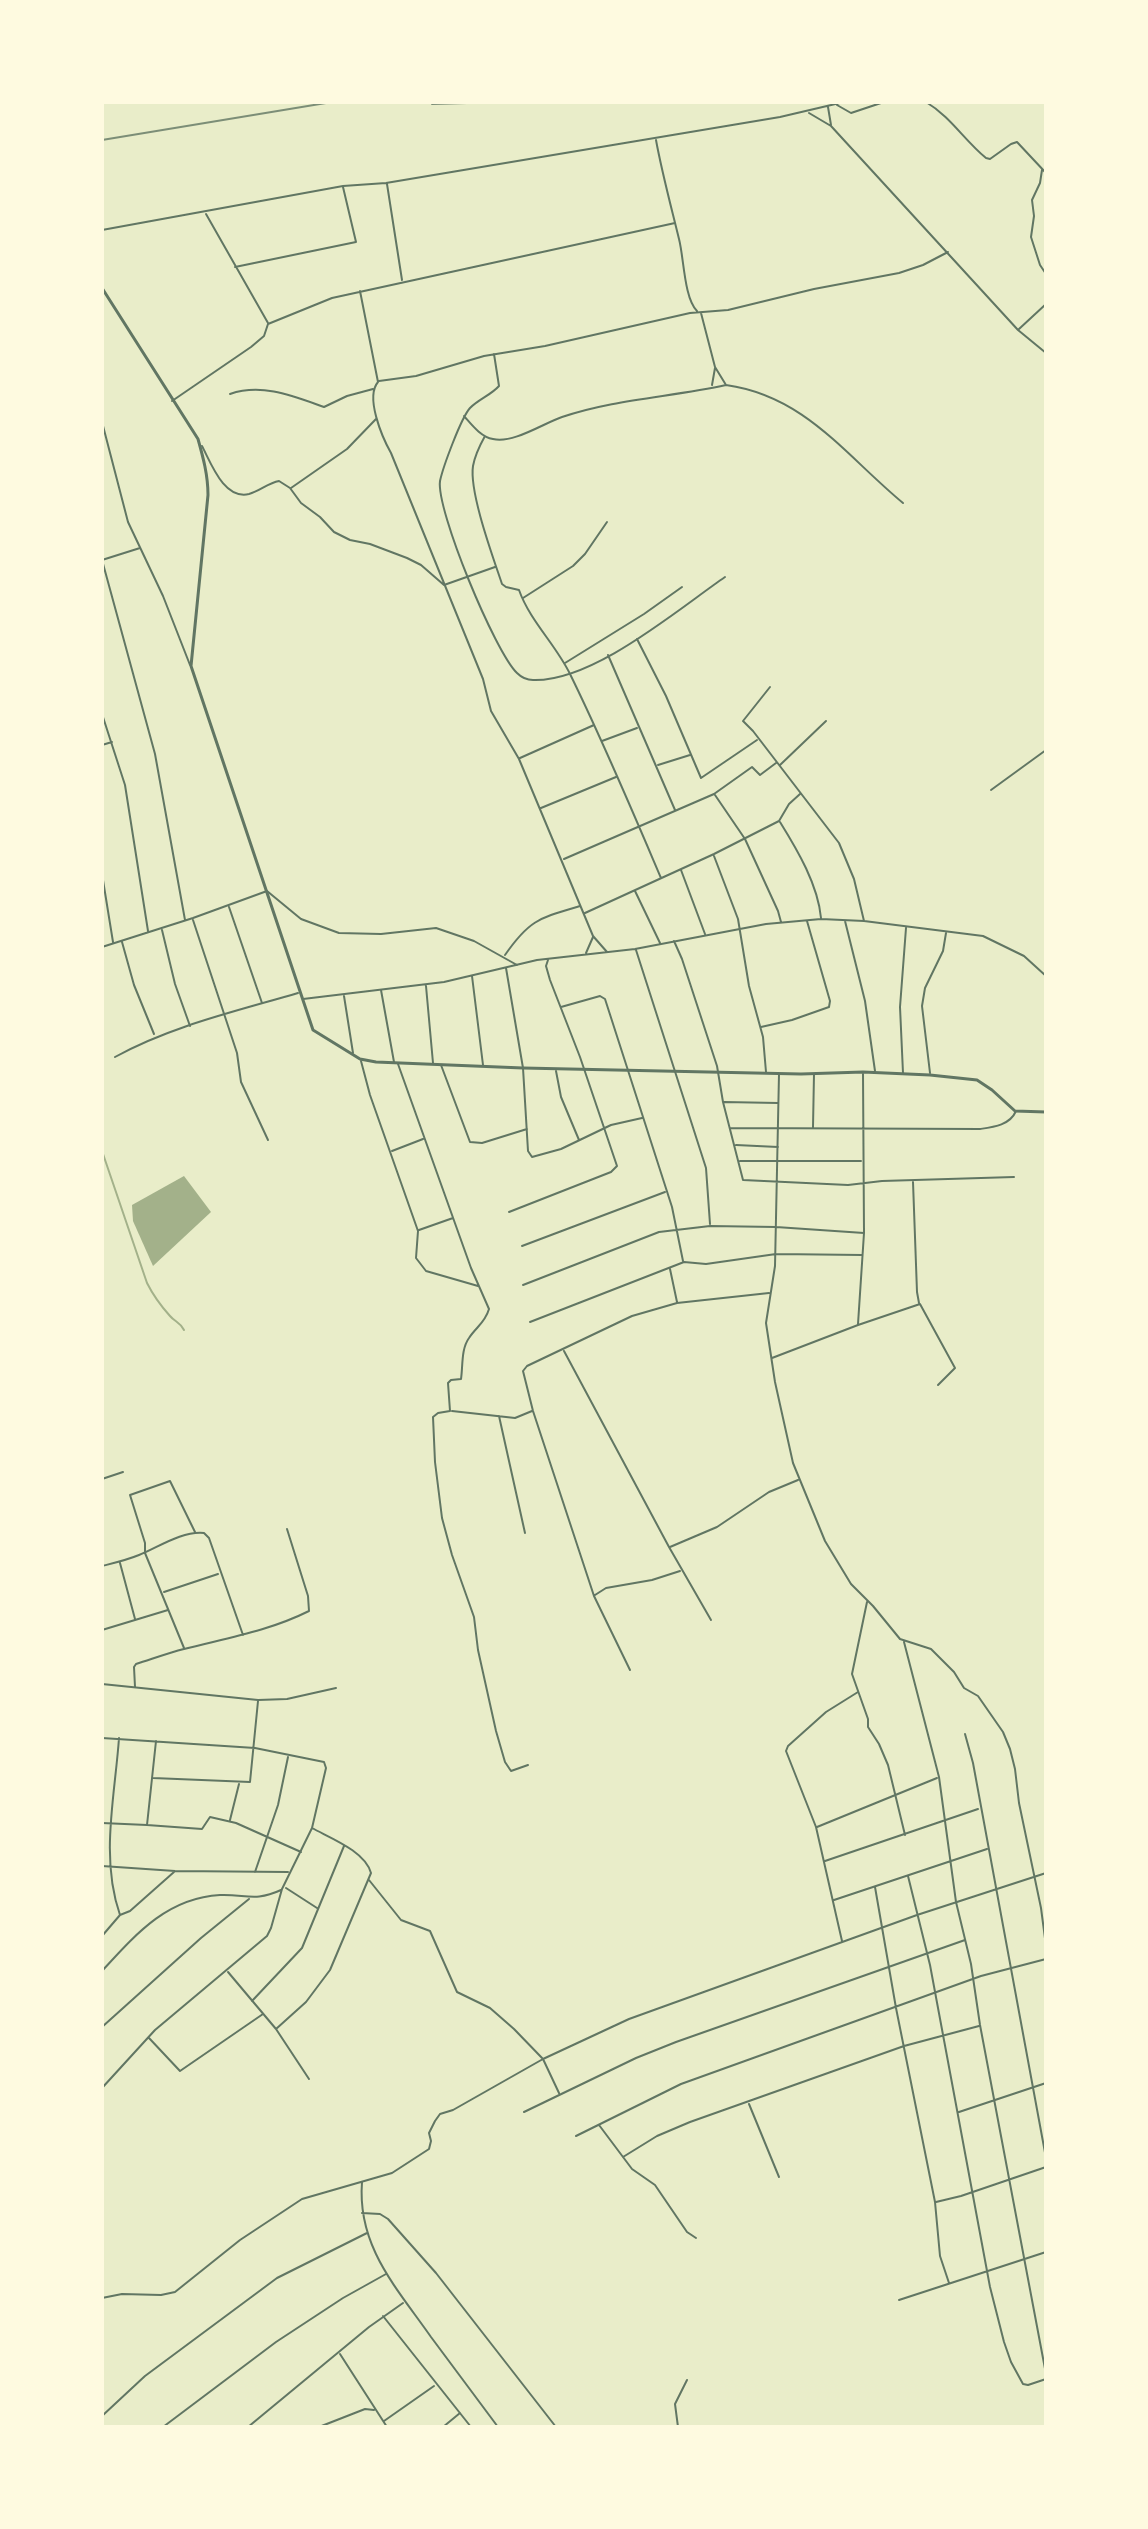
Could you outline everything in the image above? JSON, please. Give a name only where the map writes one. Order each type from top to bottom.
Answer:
[{"type":"street","points":[[818,102],[820,109]]},
{"type":"street","points":[[102,230],[343,186],[386,183],[656,139],[808,112],[844,102]]},
{"type":"street","points":[[837,105],[851,113],[884,102]]},
{"type":"street","points":[[926,102],[950,120],[986,158],[990,159],[1017,142],[1046,173]]},
{"type":"street","points":[[828,107],[831,126]]},
{"type":"street","points":[[808,112],[831,126],[1018,330],[1046,353]]},
{"type":"street","points":[[656,139],[692,306],[690,313]]},
{"type":"street","points":[[1042,170],[1032,200],[1034,216],[1031,237],[1046,274]]},
{"type":"street","points":[[386,183],[402,282]]},
{"type":"street","points":[[235,267],[356,242],[343,186]]},
{"type":"street","points":[[205,212],[268,324]]},
{"type":"street","points":[[172,401],[251,347],[264,336],[268,324],[307,306],[360,291],[675,223]]},
{"type":"street","points":[[608,953],[593,936],[519,759],[491,711],[483,679],[379,429],[374,384],[416,376],[494,354],[690,313],[728,310],[899,273],[948,252]]},
{"type":"street","points":[[102,288],[229,491],[241,495],[252,494],[279,481],[334,532],[407,558],[421,565],[444,585]]},
{"type":"street","points":[[360,291],[378,382]]},
{"type":"street","points":[[1018,330],[1046,304]]},
{"type":"street","points":[[692,306],[699,312],[715,367],[726,385]]},
{"type":"street","points":[[494,354],[498,388],[472,406],[464,416],[440,487],[467,575],[491,631],[514,671],[522,678],[533,680],[570,674],[637,639],[725,577]]},
{"type":"street","points":[[712,388],[715,367]]},
{"type":"street","points":[[464,416],[485,436],[499,440],[588,409],[726,385],[763,394],[803,414],[903,503]]},
{"type":"street","points":[[230,394],[262,389],[324,407],[373,389]]},
{"type":"street","points":[[290,488],[347,449],[376,418]]},
{"type":"street","points":[[102,422],[121,499],[191,666],[313,1030],[360,1059],[407,1064],[779,1073],[875,1072],[977,1080],[1017,1110],[1046,1112]]},
{"type":"street","points":[[485,436],[473,473],[489,544],[503,586],[517,588],[570,674],[661,878]]},
{"type":"street","points":[[191,666],[208,495],[208,481],[198,439]]},
{"type":"street","points":[[522,599],[573,566],[607,522]]},
{"type":"street","points":[[140,548],[102,560],[155,754],[185,921]]},
{"type":"street","points":[[444,585],[496,567]]},
{"type":"street","points":[[564,663],[682,587]]},
{"type":"street","points":[[637,639],[666,696],[700,777],[703,778],[758,739]]},
{"type":"street","points":[[608,655],[675,811]]},
{"type":"street","points":[[770,687],[743,720],[833,833],[846,855],[864,921]]},
{"type":"street","points":[[102,714],[129,808],[149,933]]},
{"type":"street","points":[[562,860],[714,794],[752,767],[760,775],[778,764],[826,721]]},
{"type":"street","points":[[519,759],[594,725]]},
{"type":"street","points":[[601,742],[638,727]]},
{"type":"street","points":[[102,745],[112,742]]},
{"type":"street","points":[[991,790],[1046,750]]},
{"type":"street","points":[[656,766],[691,755]]},
{"type":"street","points":[[540,809],[617,776]]},
{"type":"street","points":[[714,794],[745,839],[781,922]]},
{"type":"street","points":[[585,913],[779,821],[789,804],[801,794]]},
{"type":"street","points":[[779,821],[814,889],[821,919]]},
{"type":"street","points":[[714,854],[741,929],[766,1072]]},
{"type":"street","points":[[681,869],[705,934]]},
{"type":"street","points":[[102,874],[114,943]]},
{"type":"street","points":[[634,890],[660,943]]},
{"type":"street","points":[[102,947],[267,891]]},
{"type":"street","points":[[267,891],[301,919],[339,933],[381,934],[436,928],[460,935],[517,965]]},
{"type":"street","points":[[504,956],[538,919],[582,905]]},
{"type":"street","points":[[229,906],[262,1004]]},
{"type":"street","points":[[193,918],[237,1053],[241,1082],[268,1140]]},
{"type":"street","points":[[760,1027],[829,1007],[830,1001],[806,919]]},
{"type":"street","points":[[302,999],[426,985],[537,960],[635,949],[705,934],[806,919],[864,921],[977,935],[1032,961],[1046,976]]},
{"type":"street","points":[[845,920],[865,1001],[875,1072]]},
{"type":"street","points":[[903,1073],[900,1007],[906,927]]},
{"type":"street","points":[[161,929],[190,1026]]},
{"type":"street","points":[[930,1075],[922,1006],[925,988],[943,951],[946,931]]},
{"type":"street","points":[[586,954],[593,936]]},
{"type":"street","points":[[122,941],[134,985],[155,1036]]},
{"type":"street","points":[[674,941],[718,1070],[723,1102],[744,1180],[832,1185],[1014,1177]]},
{"type":"street","points":[[635,949],[706,1168],[710,1226]]},
{"type":"street","points":[[546,966],[549,959]]},
{"type":"street","points":[[509,1212],[614,1171],[617,1166],[546,966],[537,960]]},
{"type":"street","points":[[506,967],[523,1068],[528,1151],[532,1157],[540,1157],[621,1122],[644,1118]]},
{"type":"street","points":[[472,975],[483,1066]]},
{"type":"street","points":[[426,985],[433,1065]]},
{"type":"street","points":[[381,990],[396,1063],[489,1309],[488,1315],[465,1346],[461,1379],[448,1383],[450,1411]]},
{"type":"street","points":[[115,1057],[155,1036],[299,993]]},
{"type":"street","points":[[344,995],[354,1055]]},
{"type":"street","points":[[561,1007],[604,997],[678,1230],[684,1262]]},
{"type":"street","points":[[360,1059],[418,1231],[416,1258],[423,1269],[479,1286]]},
{"type":"street","points":[[402,1074],[407,1064]]},
{"type":"street","points":[[441,1065],[470,1142],[479,1144],[528,1129]]},
{"type":"street","points":[[555,1068],[561,1097],[579,1141]]},
{"type":"street","points":[[858,1325],[864,1233],[863,1072]]},
{"type":"street","points":[[779,1073],[776,1254],[766,1323],[793,1463],[825,1541],[851,1584],[903,1641],[931,1649],[954,1672],[964,1688],[978,1696],[1003,1732],[1015,1769],[1046,1946]]},
{"type":"street","points":[[813,1129],[814,1073]]},
{"type":"street","points":[[723,1102],[778,1103]]},
{"type":"street","points":[[730,1128],[989,1128],[1006,1123],[1017,1110]]},
{"type":"street","points":[[391,1152],[425,1138]]},
{"type":"street","points":[[735,1145],[779,1147]]},
{"type":"street","points":[[738,1161],[863,1161]]},
{"type":"street","points":[[913,1180],[917,1292],[920,1304],[955,1368],[938,1385]]},
{"type":"street","points":[[522,1246],[666,1191]]},
{"type":"street","points":[[418,1231],[453,1218]]},
{"type":"street","points":[[523,1285],[654,1233],[710,1226],[864,1233]]},
{"type":"street","points":[[530,1322],[684,1262],[706,1264],[776,1254],[862,1255]]},
{"type":"street","points":[[670,1267],[677,1303]]},
{"type":"street","points":[[630,1670],[594,1596],[533,1411],[524,1369],[632,1316],[677,1303],[770,1292]]},
{"type":"street","points":[[771,1359],[920,1304]]},
{"type":"street","points":[[563,1350],[711,1620]]},
{"type":"street","points":[[528,1765],[511,1771],[501,1752],[474,1617],[442,1518],[433,1417],[450,1411],[515,1418],[533,1411]]},
{"type":"street","points":[[499,1416],[525,1533]]},
{"type":"street","points":[[102,1479],[123,1472]]},
{"type":"street","points":[[669,1547],[717,1527],[769,1492],[799,1480]]},
{"type":"street","points":[[184,1649],[145,1553],[145,1543],[130,1495],[170,1481],[195,1532]]},
{"type":"street","points":[[135,1687],[134,1665],[184,1649],[244,1636],[310,1609],[287,1529]]},
{"type":"street","points":[[102,1566],[145,1553],[195,1532],[204,1533],[209,1538],[244,1636]]},
{"type":"street","points":[[119,1561],[135,1620]]},
{"type":"street","points":[[594,1596],[606,1588],[652,1580],[682,1570]]},
{"type":"street","points":[[163,1592],[220,1573]]},
{"type":"street","points":[[867,1601],[851,1672],[868,1727],[886,1758],[905,1835]]},
{"type":"street","points":[[102,1630],[168,1610]]},
{"type":"street","points":[[903,1641],[939,1777],[956,1902],[966,1940],[1046,2377],[1028,2385],[1022,2382],[1011,2362],[1000,2331],[927,1953],[908,1876]]},
{"type":"street","points":[[102,1684],[258,1700],[300,1697],[336,1688]]},
{"type":"street","points":[[842,1942],[816,1827],[787,1757],[788,1746],[826,1712],[858,1692]]},
{"type":"street","points":[[153,1778],[248,1783],[255,1748],[258,1700]]},
{"type":"street","points":[[965,1734],[1012,1967],[1046,2158]]},
{"type":"street","points":[[102,1738],[255,1748],[320,1761],[326,1765],[312,1828],[289,1872],[267,1936],[147,2037],[102,2088]]},
{"type":"street","points":[[119,1738],[110,1866],[120,1915]]},
{"type":"street","points":[[147,1825],[156,1741]]},
{"type":"street","points":[[255,1872],[269,1838],[288,1755]]},
{"type":"street","points":[[816,1827],[939,1777]]},
{"type":"street","points":[[229,1821],[240,1782]]},
{"type":"street","points":[[824,1861],[980,1808]]},
{"type":"street","points":[[102,1823],[202,1829],[208,1817],[229,1821],[301,1852]]},
{"type":"street","points":[[276,2029],[306,2002],[330,1970],[369,1880],[369,1867],[344,1846],[312,1828]]},
{"type":"street","points":[[252,2001],[302,1948],[344,1846]]},
{"type":"street","points":[[832,1900],[989,1848]]},
{"type":"street","points":[[102,1866],[175,1871],[289,1872]]},
{"type":"street","points":[[102,1936],[120,1915],[130,1911],[175,1871]]},
{"type":"street","points":[[102,2298],[175,2292],[240,2240],[302,2199],[392,2173],[424,2153],[431,2145],[430,2129],[440,2114],[453,2110],[543,2059],[629,2019],[917,1915],[1046,1873]]},
{"type":"street","points":[[369,1880],[401,1920],[430,1931],[460,1995],[496,2012],[543,2059],[560,2094]]},
{"type":"street","points":[[875,1887],[935,2202],[939,2248],[949,2283]]},
{"type":"street","points":[[283,1888],[318,1909]]},
{"type":"street","points":[[102,1971],[148,1923],[181,1903],[218,1895],[263,1897],[283,1888]]},
{"type":"street","points":[[102,2027],[250,1898]]},
{"type":"street","points":[[524,2112],[636,2058],[702,2031],[966,1940]]},
{"type":"street","points":[[576,2136],[681,2084],[973,1979],[1046,1959]]},
{"type":"street","points":[[227,1970],[276,2029],[309,2079]]},
{"type":"street","points":[[147,2037],[180,2071],[263,2014]]},
{"type":"street","points":[[623,2157],[675,2128],[904,2046],[980,2025]]},
{"type":"street","points":[[957,2113],[1046,2083]]},
{"type":"street","points":[[749,2103],[779,2177]]},
{"type":"street","points":[[598,2124],[636,2172],[655,2185],[687,2232],[696,2238]]},
{"type":"street","points":[[935,2202],[1046,2167]]},
{"type":"street","points":[[362,2180],[362,2213],[367,2233],[386,2274],[498,2427]]},
{"type":"street","points":[[362,2213],[380,2214],[388,2219],[436,2273],[556,2427]]},
{"type":"street","points":[[102,2416],[145,2376],[277,2278],[367,2233]]},
{"type":"street","points":[[899,2300],[1046,2252]]},
{"type":"street","points":[[163,2427],[276,2342],[386,2274]]},
{"type":"street","points":[[248,2427],[383,2316],[405,2302]]},
{"type":"street","points":[[383,2316],[471,2427]]},
{"type":"street","points":[[339,2352],[387,2427]]},
{"type":"street","points":[[678,2427],[675,2404],[687,2380]]},
{"type":"street","points":[[383,2421],[436,2384]]},
{"type":"street","points":[[319,2427],[365,2409],[374,2410]]},
{"type":"street","points":[[443,2427],[460,2413]]},
{"type":"shaded area","points":[[184,1176],[211,1212],[153,1266],[133,1221],[132,1205]]},
{"type":"waterway","points":[[102,1151],[147,1283],[163,1308],[184,1330]]},
{"type":"railway","points":[[102,140],[332,102]]},
{"type":"railway","points":[[432,104],[502,102]]}]
